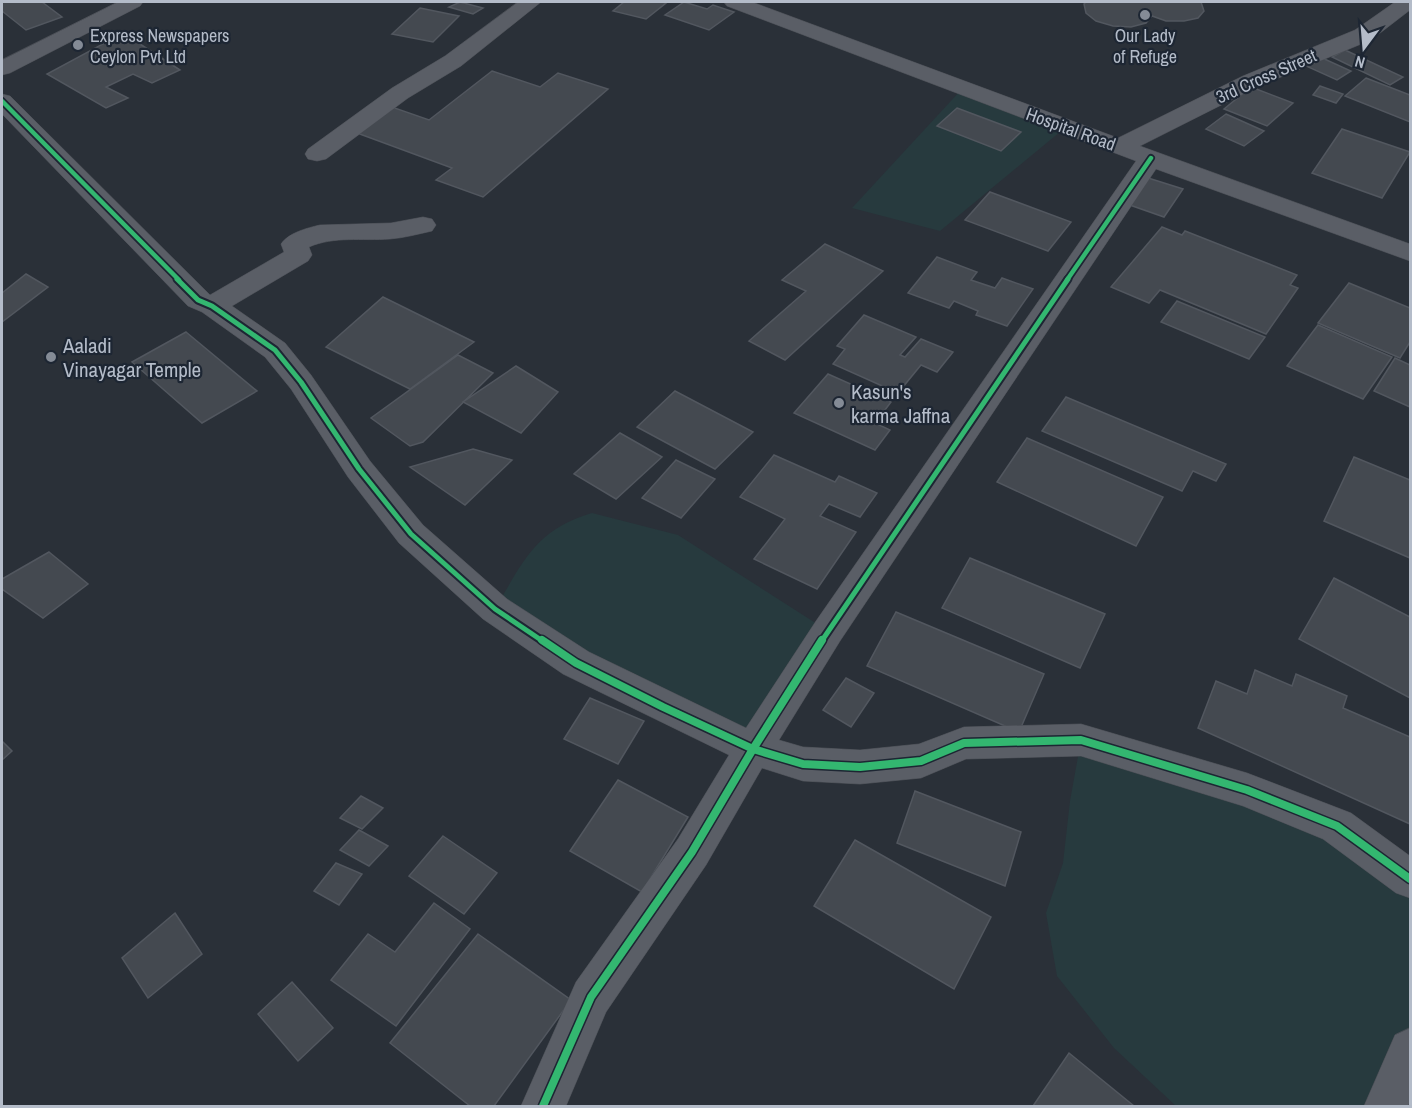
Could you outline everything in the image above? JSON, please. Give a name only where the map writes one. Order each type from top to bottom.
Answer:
[{"type":"street","points":[[2,68],[133,2]]},
{"type":"street","points":[[317,154],[400,93],[453,61],[531,2]]},
{"type":"street","name":"Hospital Road","points":[[734,2],[962,89],[1410,253]]},
{"type":"street","name":"3rd Cross Street","points":[[1136,152],[1251,81],[1364,35],[1408,2]]},
{"type":"street","points":[[2,101],[198,300],[212,306],[275,350],[301,382],[358,469],[411,534],[495,609],[576,663],[663,707],[753,748],[802,764],[860,767],[921,760],[964,743],[1082,740],[1247,790],[1337,826],[1410,879]]},
{"type":"street","points":[[543,1107],[591,997],[692,852],[753,748],[1136,152]]},
{"type":"street","points":[[212,306],[299,255],[294,244],[320,233],[391,231],[423,225]]},
{"type":"street","points":[[1386,1107],[1410,1050]]},
{"type":"green space","points":[[962,89],[1066,127],[940,231],[852,208]]},
{"type":"green space","points":[[592,513],[678,535],[828,631],[753,749],[495,609],[523,562],[544,538],[573,520]]},
{"type":"green space","points":[[1081,740],[1337,826],[1410,879],[1410,1050],[1386,1106],[1176,1106],[1114,1048],[1057,976],[1046,913],[1063,863],[1070,801]]},
{"type":"building","points":[[2,2],[42,2],[62,17],[26,30],[2,11]]},
{"type":"building","points":[[460,2],[483,8],[473,14],[449,7]]},
{"type":"building","points":[[624,2],[666,3],[646,19],[613,11]]},
{"type":"building","points":[[684,2],[707,9],[713,5],[734,12],[709,30],[665,15]]},
{"type":"building","name":"Our Lady of Refuge","points":[[1086,2],[1201,2],[1204,11],[1198,18],[1184,21],[1166,21],[1152,16],[1146,23],[1131,27],[1113,26],[1096,21],[1086,13],[1084,4]]},
{"type":"building","points":[[420,8],[459,16],[433,42],[392,34]]},
{"type":"building","points":[[123,33],[180,70],[152,83],[133,74],[106,87],[128,98],[106,108],[47,74]]},
{"type":"building","points":[[1345,50],[1403,77],[1390,85],[1332,57]]},
{"type":"building","points":[[1320,57],[1351,71],[1337,80],[1306,66]]},
{"type":"building","points":[[492,71],[540,87],[558,73],[608,89],[483,197],[436,180],[452,168],[357,133],[392,107],[429,120]]},
{"type":"building","points":[[1366,78],[1410,95],[1410,122],[1345,96]]},
{"type":"building","points":[[1320,86],[1343,94],[1336,103],[1313,95]]},
{"type":"building","points":[[1251,87],[1293,103],[1267,126],[1224,109]]},
{"type":"building","points":[[957,108],[1021,132],[1001,151],[937,126]]},
{"type":"building","points":[[1226,114],[1264,131],[1244,146],[1206,129]]},
{"type":"building","points":[[1342,129],[1410,152],[1382,198],[1312,173]]},
{"type":"building","points":[[1145,177],[1183,189],[1164,217],[1127,204]]},
{"type":"building","points":[[990,192],[1071,222],[1048,251],[965,220]]},
{"type":"building","points":[[1162,227],[1182,235],[1185,231],[1297,275],[1290,285],[1298,288],[1266,334],[1160,290],[1149,303],[1111,287]]},
{"type":"building","points":[[825,244],[883,271],[785,360],[749,341],[806,291],[782,280]]},
{"type":"building","points":[[937,257],[977,272],[971,280],[995,288],[1002,278],[1033,289],[1007,326],[976,315],[978,311],[954,301],[949,308],[908,293]]},
{"type":"building","points":[[26,274],[48,287],[2,322],[2,293]]},
{"type":"building","points":[[1349,283],[1410,308],[1410,342],[1400,358],[1318,323]]},
{"type":"building","points":[[383,297],[474,342],[410,389],[326,347]]},
{"type":"building","points":[[1177,301],[1265,337],[1249,359],[1161,322]]},
{"type":"building","points":[[864,315],[916,337],[900,355],[905,357],[921,339],[953,352],[937,372],[921,365],[898,393],[833,364],[845,349],[837,346]]},
{"type":"building","points":[[1318,325],[1392,357],[1363,399],[1287,366]]},
{"type":"building","points":[[186,332],[257,391],[202,423],[132,362]]},
{"type":"building","points":[[458,355],[493,373],[423,442],[410,446],[371,418]]},
{"type":"building","points":[[1395,358],[1410,365],[1410,407],[1374,391]]},
{"type":"building","points":[[516,366],[558,392],[521,433],[463,402]]},
{"type":"building","points":[[828,374],[891,402],[875,423],[890,430],[875,450],[794,413]]},
{"type":"building","points":[[675,391],[753,432],[715,469],[637,427]]},
{"type":"building","points":[[1066,397],[1226,464],[1216,481],[1193,471],[1182,491],[1042,431]]},
{"type":"building","points":[[620,433],[662,457],[616,499],[574,474]]},
{"type":"building","points":[[1027,438],[1163,497],[1136,546],[997,482]]},
{"type":"building","points":[[473,449],[512,460],[465,505],[410,467]]},
{"type":"building","points":[[774,455],[835,482],[839,476],[877,493],[860,517],[829,504],[820,516],[856,532],[817,589],[754,559],[785,519],[740,497]]},
{"type":"building","points":[[1354,457],[1410,480],[1410,558],[1324,521]]},
{"type":"building","points":[[676,460],[715,479],[681,518],[642,498]]},
{"type":"building","points":[[49,552],[88,584],[43,618],[2,589],[2,579]]},
{"type":"building","points":[[970,558],[1105,614],[1080,668],[942,608]]},
{"type":"building","points":[[1334,578],[1410,617],[1410,698],[1299,639]]},
{"type":"building","points":[[896,612],[1044,674],[1019,732],[867,666]]},
{"type":"building","points":[[1255,670],[1292,686],[1296,674],[1347,696],[1343,708],[1410,737],[1410,824],[1198,728],[1216,681],[1247,694]]},
{"type":"building","points":[[846,678],[874,693],[851,727],[823,710]]},
{"type":"building","points":[[590,698],[644,721],[618,764],[564,739]]},
{"type":"building","points":[[2,741],[12,751],[2,760]]},
{"type":"building","points":[[618,780],[688,817],[642,892],[570,851]]},
{"type":"building","points":[[915,791],[1021,832],[1005,886],[897,843]]},
{"type":"building","points":[[361,796],[383,808],[362,829],[340,818]]},
{"type":"building","points":[[359,830],[388,846],[369,866],[340,850]]},
{"type":"building","points":[[443,836],[497,873],[464,914],[409,876]]},
{"type":"building","points":[[855,840],[991,917],[954,989],[814,906]]},
{"type":"building","points":[[336,863],[362,874],[339,905],[314,891]]},
{"type":"building","points":[[434,903],[470,929],[396,1026],[331,980],[368,934],[395,952]]},
{"type":"building","points":[[175,913],[202,954],[148,998],[122,958]]},
{"type":"building","points":[[478,934],[571,1000],[494,1106],[470,1106],[390,1043]]},
{"type":"building","points":[[292,982],[333,1028],[298,1061],[258,1014]]},
{"type":"building","points":[[1069,1053],[1134,1106],[1033,1106]]},
{"type":"cycle path","points":[[2,101],[198,300],[212,306],[275,350],[301,382],[359,469],[411,534],[495,609],[576,663],[753,749],[803,764],[860,767],[921,761],[964,743],[1081,740],[1247,790],[1337,826],[1410,879]]},
{"type":"cycle path","points":[[543,1106],[591,997],[692,852],[753,749],[828,631],[1151,158]]},
{"type":"place","name":"Our Lady of Refuge","points":[[1145,15]]},
{"type":"place","name":"Express Newspapers Ceylon Pvt Ltd","points":[[78,45]]},
{"type":"place","name":"Aaladi Vinayagar Temple","points":[[51,357]]},
{"type":"place","name":"Kasun's karma Jaffna","points":[[839,403]]}]
